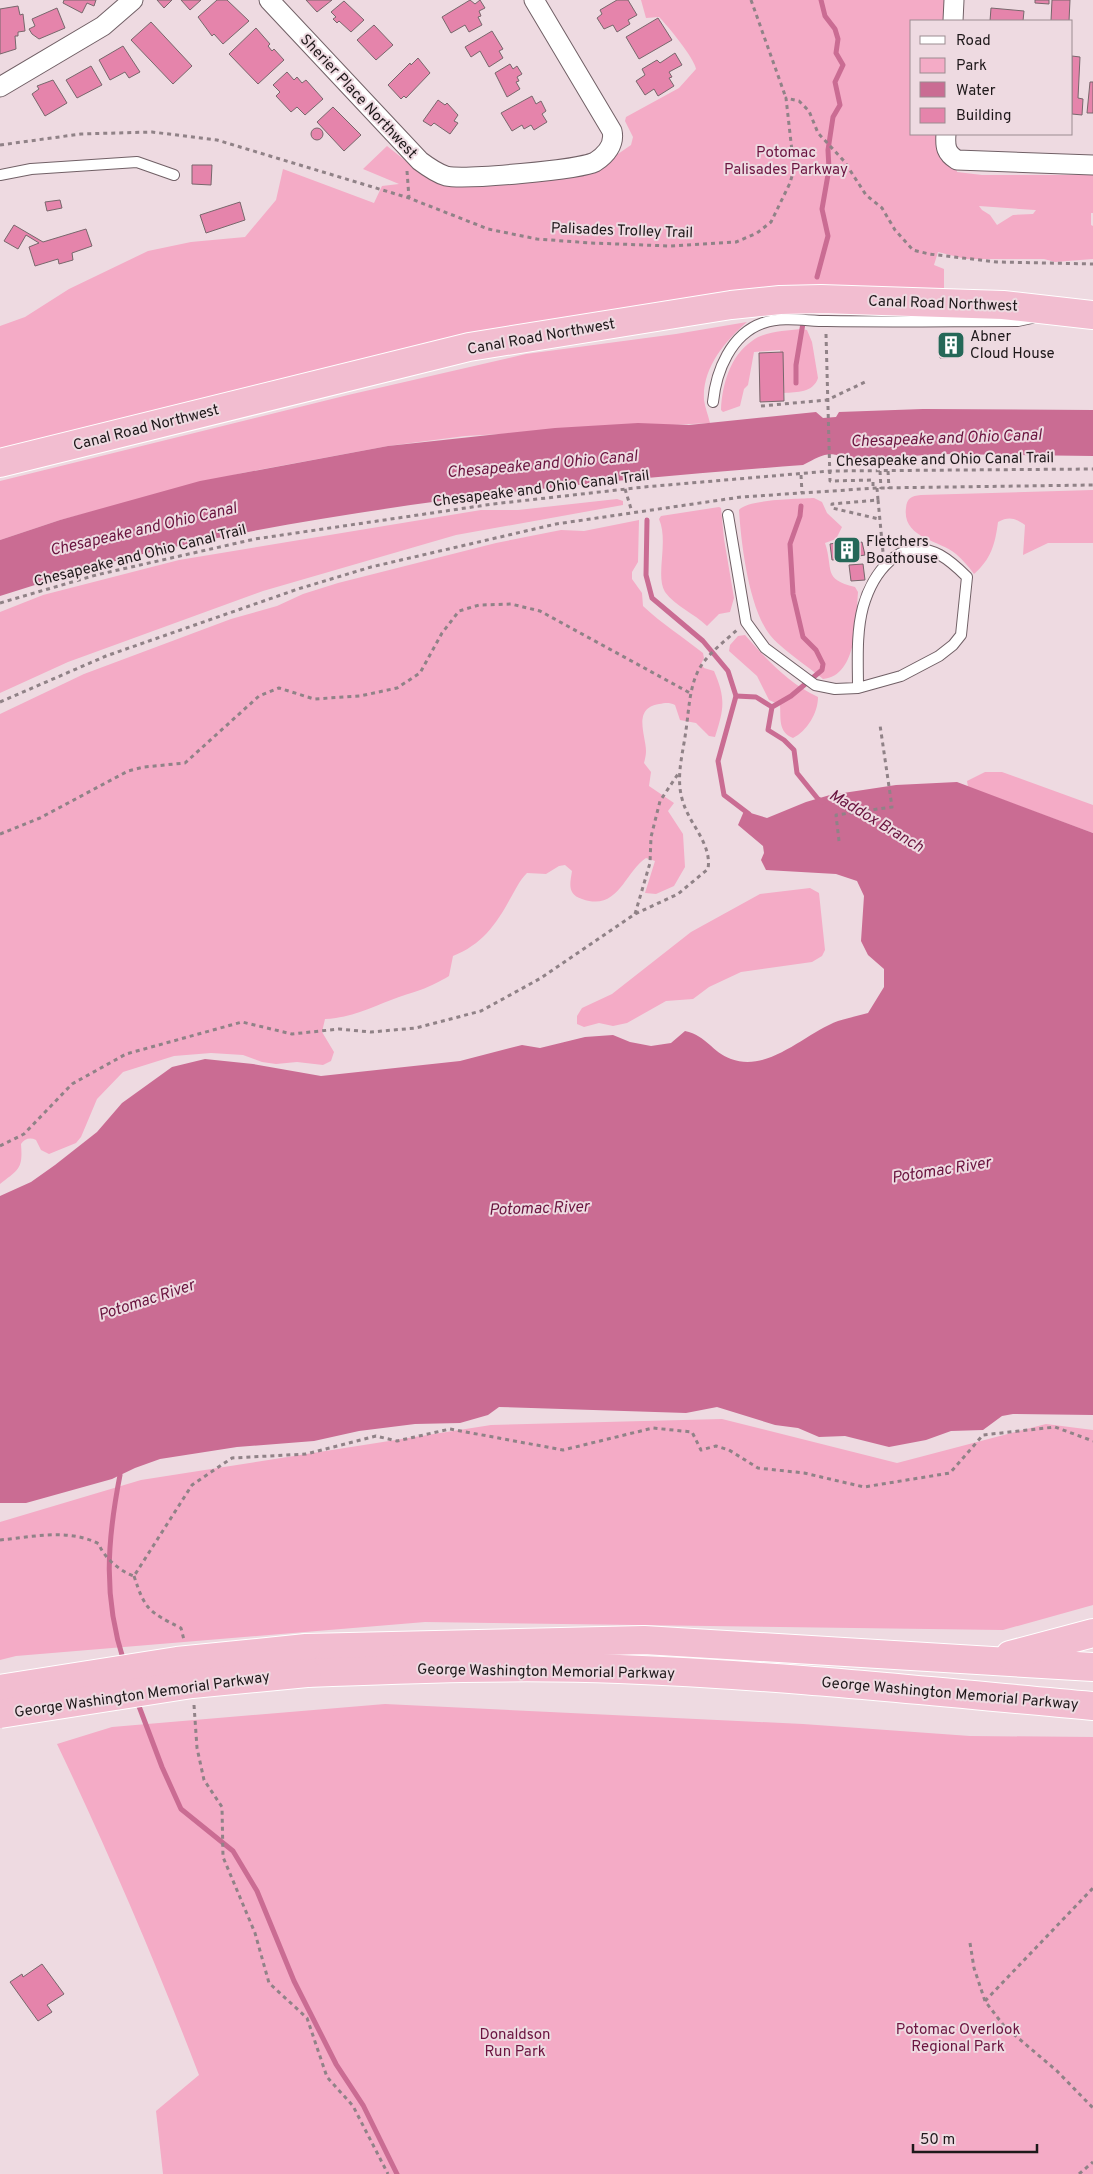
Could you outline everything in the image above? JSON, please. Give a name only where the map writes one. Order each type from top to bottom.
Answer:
[{"type":"highway","name":"Canal Road Northwest","points":[[0,463],[469,347],[731,305],[780,300],[821,299],[1003,305],[1080,313]]},
{"type":"highway","points":[[991,1660],[1093,1633]]},
{"type":"highway","name":"George Washington Memorial Parkway","points":[[0,1689],[177,1661],[306,1660],[644,1640],[991,1660],[1093,1668]]},
{"type":"highway","name":"George Washington Memorial Parkway","points":[[0,1714],[192,1684],[306,1660],[460,1667],[620,1669],[814,1682],[1093,1706]]},
{"type":"street","points":[[0,87],[73,46],[109,21],[133,0]]},
{"type":"street","name":"Sherier Place Northwest","points":[[269,0],[405,148],[427,167],[438,173],[462,177],[574,168],[594,162],[612,144],[612,131],[534,0]]},
{"type":"street","points":[[953,20],[954,0]]},
{"type":"street","points":[[946,135],[946,150],[950,156],[963,161],[1093,165]]},
{"type":"lane","points":[[0,175],[31,169],[137,162],[174,176]]},
{"type":"lane","points":[[713,402],[715,382],[722,363],[745,333],[763,323],[794,319],[826,321],[1018,321],[1080,313]]},
{"type":"lane","points":[[728,515],[746,622],[765,648],[815,685],[835,689],[858,688],[901,676],[940,656],[961,636],[967,577],[938,554],[916,550],[898,554],[884,565],[872,582],[863,609],[858,649],[858,688]]},
{"type":"path","name":"Palisades Trolley Trail","points":[[0,145],[81,134],[152,132],[217,140],[408,198],[488,229],[537,239],[670,246],[736,242],[757,233],[771,222],[780,208],[794,169],[786,98],[751,0]]},
{"type":"path","points":[[786,98],[799,101],[809,111],[818,133],[844,162],[854,180],[866,195],[882,208],[895,230],[912,250],[929,254],[997,262],[1093,264]]},
{"type":"path","points":[[826,321],[830,481],[873,480],[877,489]]},
{"type":"path","points":[[762,406],[827,400],[865,382]]},
{"type":"path","name":"Chesapeake and Ohio Canal Trail","points":[[0,603],[96,575],[256,539],[493,504],[625,489],[830,471],[1093,469]]},
{"type":"path","points":[[880,471],[877,489],[884,565]]},
{"type":"path","points":[[888,471],[889,488]]},
{"type":"path","points":[[801,475],[802,493]]},
{"type":"path","points":[[0,702],[106,656],[343,575],[465,543],[556,524],[741,497],[889,488],[1093,485]]},
{"type":"path","points":[[625,489],[632,512]]},
{"type":"path","points":[[878,500],[832,504],[832,508],[879,519]]},
{"type":"path","points":[[0,834],[40,818],[128,771],[144,766],[185,763],[259,696],[279,688],[314,699],[360,696],[397,688],[420,673],[442,633],[459,612],[479,605],[511,604],[540,611],[690,693]]},
{"type":"path","points":[[0,1146],[24,1134],[72,1084],[126,1054],[242,1022],[292,1034],[339,1029],[371,1032],[416,1028],[481,1011],[540,978],[635,914],[678,894],[708,869],[710,860],[702,839],[690,822],[682,800],[679,774],[690,693],[702,666],[746,622]]},
{"type":"path","points":[[840,841],[836,815],[892,807],[880,726]]},
{"type":"path","points":[[635,914],[650,863],[651,837],[660,801],[679,774]]},
{"type":"path","points":[[134,1576],[192,1485],[232,1458],[306,1454],[376,1436],[397,1441],[450,1429],[563,1450],[653,1428],[692,1432],[701,1450],[716,1446],[730,1450],[758,1468],[804,1473],[864,1488],[950,1473],[983,1436],[1055,1427],[1093,1441]]},
{"type":"path","points":[[0,1540],[63,1534],[88,1538],[99,1544],[101,1551],[127,1574],[134,1576]]},
{"type":"path","points":[[134,1576],[141,1597],[150,1612],[181,1628],[186,1648]]},
{"type":"path","points":[[194,1703],[197,1748],[204,1780],[222,1807],[223,1857],[255,1933],[269,1983],[307,2018],[327,2077],[353,2106],[388,2174]]},
{"type":"path","points":[[985,2001],[1093,1888]]},
{"type":"path","points":[[970,1943],[974,1968],[985,2001],[1004,2026],[1057,2071],[1093,2108]]},
{"type":"path","points":[[1079,2174],[1093,2162]]},
{"type":"green space","name":"Potomac Palisades Parkway","points":[[641,0],[953,0],[951,20],[910,20],[910,135],[948,135],[957,172],[982,175],[1093,175],[1093,213],[1091,213],[1091,225],[1093,226],[1093,259],[1055,262],[1044,259],[966,259],[938,252],[934,265],[944,269],[944,291],[808,289],[0,452],[0,326],[25,317],[69,289],[148,251],[191,242],[245,237],[276,200],[283,169],[374,203],[382,186],[399,184],[363,169],[387,146],[416,169],[443,182],[589,174],[631,145],[633,137],[625,121],[626,117],[679,88],[696,69],[686,50],[659,17],[646,18]],"holes":[[[979,206],[1036,210],[1033,214],[1013,215],[997,225],[990,215]]]},
{"type":"green space","points":[[747,322],[723,347],[711,366],[704,388],[704,400],[710,423],[465,436],[388,446],[242,473],[60,520],[0,540],[0,481],[348,395],[526,354],[676,334]]},
{"type":"green space","points":[[801,329],[807,330],[812,342],[818,378],[816,383],[804,391],[784,393],[780,350],[754,352],[748,385],[744,389],[740,406],[723,412],[721,410],[725,381],[733,363],[744,347],[763,335]]},
{"type":"green space","points":[[1093,490],[1093,543],[1048,543],[1023,555],[1025,525],[1015,519],[1005,519],[998,522],[991,551],[984,563],[974,574],[956,554],[916,532],[906,518],[907,502],[910,498],[918,495]]},
{"type":"green space","points":[[814,498],[822,502],[827,513],[842,527],[836,539],[825,543],[833,577],[838,581],[855,587],[858,592],[855,630],[849,657],[843,668],[834,675],[823,679],[781,646],[770,635],[763,624],[751,593],[747,575],[739,510],[744,506],[762,502]]},
{"type":"green space","points":[[617,499],[623,501],[623,505],[456,535],[263,591],[68,662],[0,693],[0,612],[43,595],[179,560],[481,510],[518,510]]},
{"type":"green space","points":[[721,508],[734,598],[730,612],[719,614],[707,626],[674,602],[665,592],[661,577],[663,538],[659,519],[661,516]]},
{"type":"green space","points":[[639,520],[638,562],[632,572],[632,579],[642,593],[643,606],[703,653],[704,658],[701,664],[704,668],[714,671],[722,697],[722,711],[715,737],[709,736],[696,723],[680,720],[675,705],[671,703],[663,703],[651,707],[643,717],[642,723],[646,751],[644,763],[651,772],[649,786],[674,803],[668,811],[683,834],[685,867],[674,886],[656,894],[645,893],[655,861],[646,858],[612,896],[594,902],[577,897],[574,894],[570,884],[572,871],[565,865],[559,866],[546,874],[527,873],[487,933],[472,946],[453,956],[449,976],[424,988],[363,1011],[325,1019],[322,1032],[334,1052],[331,1061],[323,1065],[297,1062],[276,1064],[262,1062],[243,1055],[211,1053],[174,1056],[123,1072],[97,1099],[81,1137],[76,1143],[49,1154],[41,1150],[36,1140],[25,1140],[21,1144],[21,1159],[18,1168],[0,1184],[0,714],[84,674],[231,619],[277,606],[303,594],[338,583],[496,543],[561,530],[584,531]]},
{"type":"green space","points":[[745,635],[788,678],[807,692],[818,697],[818,703],[811,721],[803,731],[793,738],[783,729],[780,705],[769,700],[757,676],[729,651],[730,645],[738,636]]},
{"type":"green space","points":[[985,772],[1002,772],[1093,805],[1093,833],[968,787],[967,781]]},
{"type":"green space","points":[[810,888],[819,893],[825,950],[822,956],[812,962],[741,972],[709,987],[693,999],[666,1001],[627,1023],[613,1026],[599,1023],[584,1027],[577,1024],[577,1016],[582,1008],[612,994],[691,932],[760,894]]},
{"type":"green space","points":[[722,1419],[897,1463],[1046,1424],[1093,1430],[1093,1605],[1003,1630],[425,1622],[16,1656],[0,1660],[0,1522],[141,1480],[491,1425]]},
{"type":"green space","points":[[385,1704],[803,1724],[970,1736],[1093,1737],[1093,2174],[163,2174],[156,2111],[199,2075],[131,1908],[57,1744],[112,1727]]},
{"type":"water","name":"Chesapeake and Ohio Canal","points":[[923,409],[1093,410],[1093,456],[938,454],[850,461],[832,454],[821,456],[803,465],[566,486],[408,505],[252,531],[174,547],[108,563],[0,596],[0,540],[60,520],[200,481],[388,446],[555,428],[638,423],[689,425],[816,412],[823,418],[836,417],[839,412]]},
{"type":"water","name":"Potomac River","points":[[957,782],[1093,833],[1093,1415],[1013,1414],[1002,1416],[983,1430],[951,1431],[926,1440],[889,1447],[845,1436],[819,1437],[798,1428],[775,1425],[717,1407],[686,1413],[499,1407],[488,1415],[460,1423],[415,1424],[359,1431],[314,1441],[237,1447],[160,1459],[112,1479],[26,1503],[0,1503],[0,1196],[31,1182],[55,1165],[97,1132],[122,1103],[172,1067],[205,1059],[253,1064],[321,1076],[460,1061],[522,1045],[540,1048],[585,1037],[613,1035],[630,1042],[651,1046],[671,1043],[685,1031],[699,1036],[724,1056],[731,1059],[745,1062],[759,1061],[773,1056],[838,1021],[868,1013],[884,987],[884,969],[868,955],[861,941],[864,896],[857,881],[836,874],[766,870],[761,860],[764,853],[763,846],[738,825],[744,811],[767,818],[806,802],[830,795],[896,785]]},
{"type":"building","points":[[64,0],[96,0],[94,6],[87,3],[82,13],[63,3]]},
{"type":"building","points":[[157,0],[172,0],[164,8]]},
{"type":"building","points":[[181,0],[201,0],[190,10]]},
{"type":"building","points":[[217,0],[227,0],[249,21],[223,44],[214,34],[212,36],[198,17]]},
{"type":"building","points":[[306,0],[332,0],[317,12]]},
{"type":"building","points":[[470,0],[475,4],[480,0],[485,8],[479,11],[481,16],[478,17],[482,25],[469,32],[465,25],[451,33],[442,17]]},
{"type":"building","points":[[617,0],[628,0],[637,15],[628,20],[630,24],[617,32],[613,25],[604,29],[597,18],[602,14],[600,10]]},
{"type":"building","points":[[1035,0],[1049,0],[1049,4],[1035,3]]},
{"type":"building","points":[[1052,0],[1070,0],[1069,20],[1051,20]]},
{"type":"building","points":[[344,1],[364,20],[351,32],[339,21],[337,23],[333,19],[336,17],[331,12]]},
{"type":"building","points":[[18,6],[20,15],[23,14],[25,31],[18,32],[18,36],[15,36],[16,49],[0,54],[0,9]]},
{"type":"building","points":[[57,8],[65,28],[39,39],[32,34],[29,29],[35,26],[32,19]]},
{"type":"building","points":[[991,8],[1024,11],[1023,20],[990,20]]},
{"type":"building","points":[[658,18],[672,40],[639,59],[626,37]]},
{"type":"building","points":[[151,22],[192,66],[173,84],[131,40]]},
{"type":"building","points":[[374,25],[393,45],[376,60],[357,40]]},
{"type":"building","points":[[256,28],[270,44],[268,46],[272,51],[274,49],[284,60],[258,84],[229,54]]},
{"type":"building","points":[[492,31],[503,49],[499,51],[503,58],[489,67],[480,51],[471,57],[465,47]]},
{"type":"building","points":[[123,46],[140,72],[129,78],[125,72],[110,80],[99,60]]},
{"type":"building","points":[[675,53],[682,65],[669,72],[672,77],[669,78],[674,86],[658,96],[654,89],[645,95],[636,81],[645,75],[642,69],[657,60],[660,63]]},
{"type":"building","points":[[1073,56],[1080,57],[1078,98],[1083,99],[1082,115],[1073,114]]},
{"type":"building","points":[[418,58],[430,73],[406,98],[404,96],[401,99],[388,85],[410,63],[411,65]]},
{"type":"building","points":[[510,64],[513,69],[517,66],[522,74],[517,77],[519,81],[516,82],[520,89],[507,97],[495,73]]},
{"type":"building","points":[[91,66],[102,85],[77,98],[66,80]]},
{"type":"building","points":[[287,72],[294,80],[297,77],[302,83],[306,80],[323,99],[305,115],[297,107],[291,112],[276,96],[280,92],[273,85]]},
{"type":"building","points":[[53,80],[67,103],[45,116],[32,94],[39,89],[37,86]]},
{"type":"building","points":[[1090,82],[1093,82],[1093,113],[1087,113]]},
{"type":"building","points":[[532,96],[536,104],[541,101],[546,111],[542,114],[547,122],[534,130],[531,125],[524,129],[522,125],[512,131],[501,113]]},
{"type":"building","points":[[438,100],[445,105],[447,103],[458,115],[454,121],[458,123],[450,134],[434,123],[431,126],[423,121]]},
{"type":"building","points":[[333,107],[361,135],[344,151],[317,122]]},
{"type":"building","points":[[317,128],[323,134],[317,140],[311,134]]},
{"type":"building","points":[[192,165],[212,165],[211,185],[192,184]]},
{"type":"building","points":[[60,200],[62,208],[47,211],[45,202]]},
{"type":"building","points":[[240,202],[245,220],[206,233],[200,215]]},
{"type":"building","points":[[14,225],[43,242],[86,229],[92,246],[72,253],[73,260],[59,264],[58,259],[35,266],[29,247],[39,243],[26,235],[18,249],[4,241]]},
{"type":"building","name":"Abner Cloud House","points":[[940,333],[962,333],[962,357],[940,358]]},
{"type":"building","points":[[783,352],[784,401],[760,402],[759,353]]},
{"type":"building","name":"Fletchers Boathouse","points":[[857,539],[858,543],[862,542],[865,555],[859,556],[860,559],[842,562],[841,559],[832,560],[830,544]]},
{"type":"building","points":[[863,564],[865,580],[851,581],[849,565]]},
{"type":"building","points":[[42,1964],[64,1994],[47,2005],[52,2012],[38,2021],[10,1982],[22,1974],[23,1977]]},
{"type":"waterway","name":"Maddox Branch","points":[[817,277],[828,236],[822,209],[829,169],[828,150],[833,117],[840,105],[835,82],[843,65],[836,53],[838,39],[835,29],[825,16],[821,0]]},
{"type":"waterway","name":"Maddox Branch","points":[[796,383],[796,365],[803,323]]},
{"type":"waterway","name":"Maddox Branch","points":[[801,506],[800,516],[790,544],[793,594],[803,637],[816,650],[823,664],[822,670],[791,696],[772,707],[768,730],[784,740],[794,750],[797,773],[818,799],[823,802]]},
{"type":"waterway","points":[[647,520],[646,575],[652,598],[703,641],[728,671],[736,696],[718,761],[724,795],[749,814]]},
{"type":"waterway","points":[[736,696],[756,697],[772,707]]},
{"type":"waterway","points":[[120,1475],[112,1523],[109,1569],[113,1615],[124,1662]]},
{"type":"waterway","points":[[137,1701],[162,1767],[181,1809],[233,1851],[257,1891],[294,1981],[336,2064],[363,2105],[397,2174]]},
{"type":"place","name":"Abner Cloud House","points":[[951,345]]},
{"type":"place","name":"Fletchers Boathouse","points":[[847,550]]},
{"type":"park label","name":"Potomac Overlook Regional Park","points":[[958,2038]]},
{"type":"park label","name":"Donaldson Run Park","points":[[515,2042]]}]
